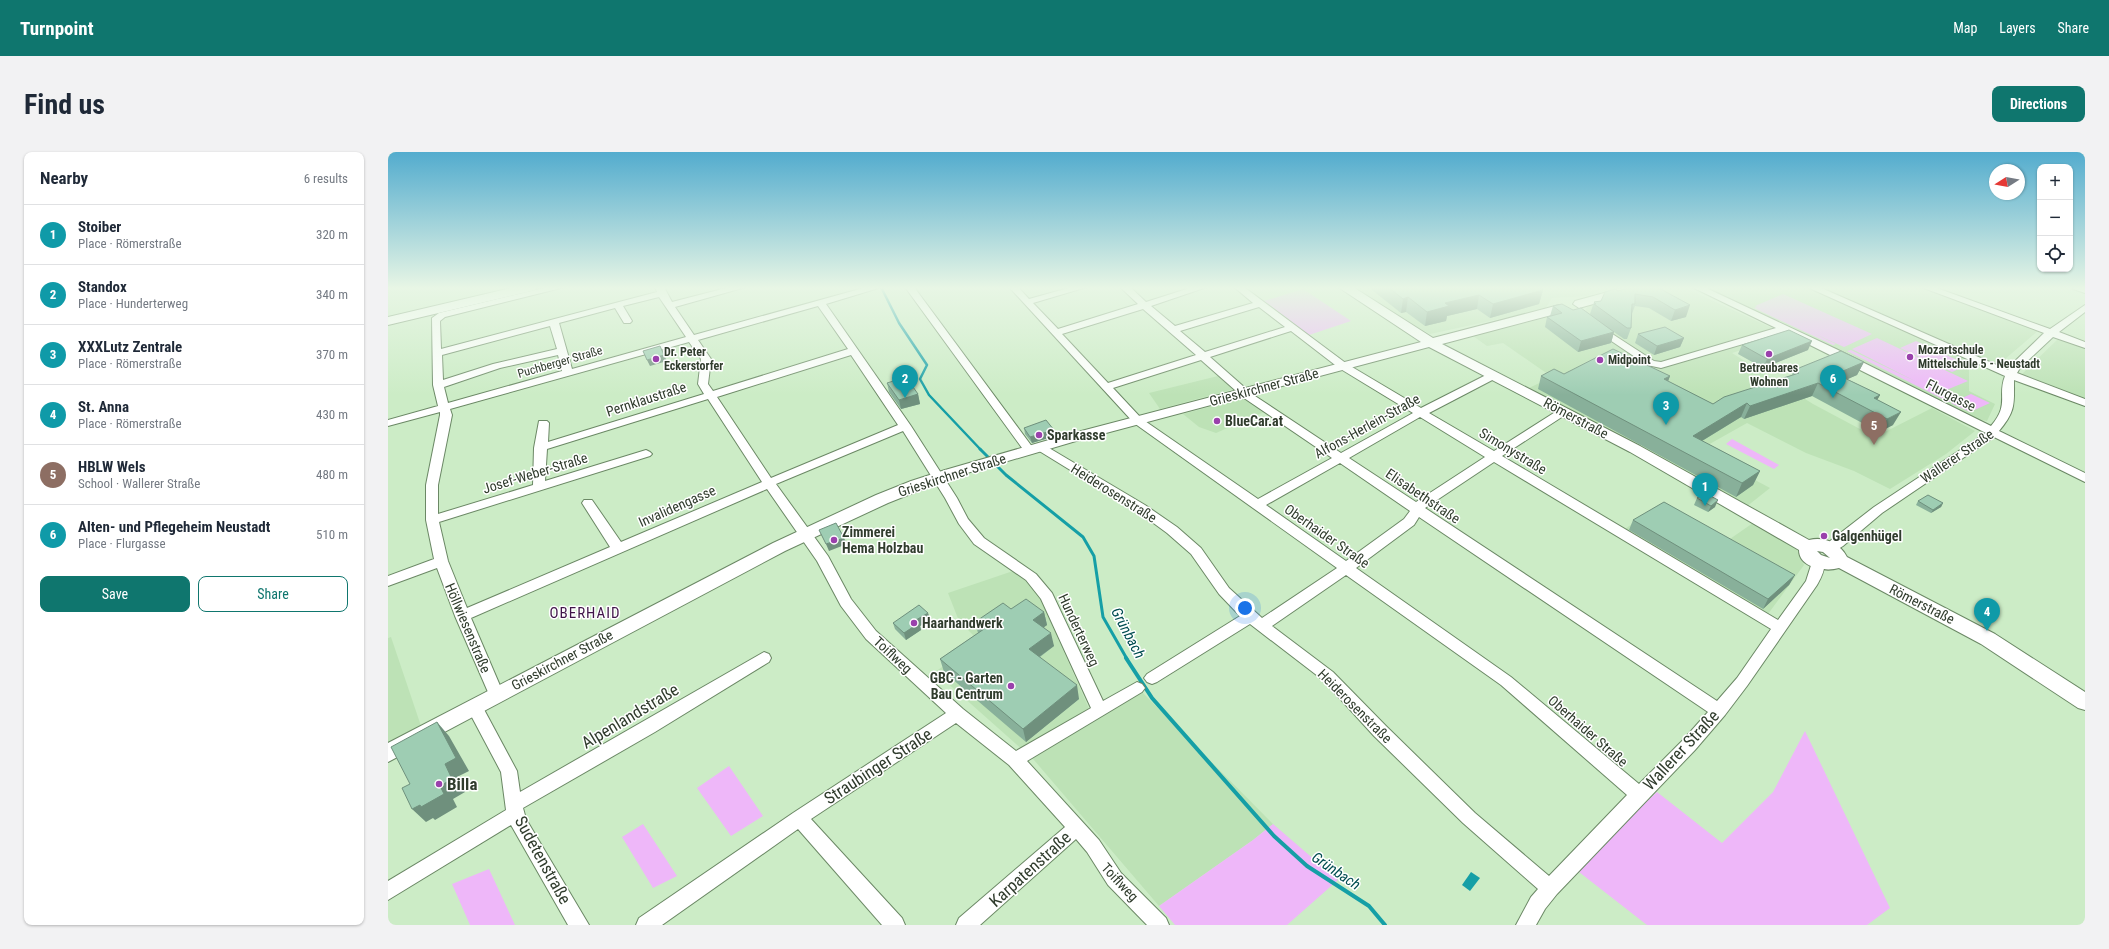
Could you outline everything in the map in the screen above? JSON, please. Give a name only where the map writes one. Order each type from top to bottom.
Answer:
[{"type":"main road","name":"Römerstraße","points":[[1400,323],[1430,342],[1564,411],[1808,547]]},
{"type":"main road","name":"Grieskirchner Straße","points":[[388,753],[496,694],[806,534],[882,499],[938,477],[991,461],[1244,392],[1504,323]]},
{"type":"main road","points":[[1818,544],[1834,554],[1830,564],[1818,562],[1808,554],[1808,547],[1818,544]]},
{"type":"main road","name":"Römerstraße","points":[[1834,554],[1988,639],[2085,702]]},
{"type":"street","name":"Höllwiesenstraße","points":[[436,323],[438,385],[446,415],[432,485],[432,520],[440,561],[496,694]]},
{"type":"street","points":[[436,353],[550,323]]},
{"type":"street","points":[[554,323],[568,373]]},
{"type":"street","name":"Toiflweg","points":[[681,323],[706,359],[703,384],[769,483],[823,559],[846,602],[871,634],[958,714],[1015,760],[1050,796],[1093,846],[1101,863],[1111,876],[1145,908],[1159,925]]},
{"type":"street","name":"Puchberger Straße","points":[[388,424],[444,407],[747,323]]},
{"type":"street","name":"Hunderterweg","points":[[834,323],[905,426],[951,498],[963,521],[980,541],[1031,577],[1047,597],[1100,711]]},
{"type":"street","name":"Heiderosenstraße","points":[[937,323],[1035,449],[1141,508],[1172,530],[1196,551],[1224,591],[1256,621],[1328,676],[1380,731],[1469,818],[1550,888]]},
{"type":"street","name":"Oberhaider Straße","points":[[1047,323],[1138,421],[1345,569],[1506,681],[1639,795]]},
{"type":"street","points":[[1056,333],[1087,323]]},
{"type":"street","name":"Elisabethstraße","points":[[1164,323],[1244,392],[1417,511],[1719,711]]},
{"type":"street","points":[[1172,330],[1195,323]]},
{"type":"street","name":"Simonystraße","points":[[1285,323],[1343,366],[1780,628]]},
{"type":"street","points":[[1592,323],[1651,363],[1661,365],[1784,329]]},
{"type":"street","name":"Flurgasse","points":[[1772,323],[2085,478]]},
{"type":"street","points":[[1893,323],[2010,375],[2085,403]]},
{"type":"street","points":[[2023,323],[2085,345]]},
{"type":"street","points":[[2010,375],[2016,366],[2050,333],[2064,323]]},
{"type":"street","points":[[1106,387],[1292,328]]},
{"type":"street","points":[[438,385],[497,366],[562,351]]},
{"type":"street","name":"Pernklaustraße","points":[[540,448],[853,351]]},
{"type":"street","name":"Alfons-Herlein-Straße","points":[[1257,506],[1420,413],[1494,375]]},
{"type":"street","name":"Wallerer Straße","points":[[1834,554],[1838,543],[1878,510],[1994,432],[2006,417],[2010,375]]},
{"type":"street","points":[[1152,678],[1256,621],[1345,569],[1409,522],[1422,503],[1564,411]]},
{"type":"street","points":[[539,488],[540,448],[543,423]]},
{"type":"street","name":"Invalidengasse","points":[[462,616],[769,483],[905,426]]},
{"type":"street","name":"Josef-Weber-Straße","points":[[432,520],[646,454]]},
{"type":"street","points":[[588,503],[618,548]]},
{"type":"street","points":[[388,581],[440,561]]},
{"type":"street","name":"Wallerer Straße","points":[[1526,925],[1538,903],[1550,888],[1639,795],[1689,746],[1719,711],[1812,582],[1817,570],[1818,562]]},
{"type":"street","name":"Alpenlandstraße","points":[[388,890],[515,809],[764,658]]},
{"type":"street","points":[[1015,760],[1137,688]]},
{"type":"street","name":"Sudetenstraße","points":[[474,706],[508,771],[515,809],[579,925]]},
{"type":"street","name":"Straubinger Straße","points":[[646,925],[799,818],[958,714]]},
{"type":"street","points":[[799,818],[895,925]]},
{"type":"street","name":"Karpatenstraße","points":[[966,925],[1076,828]]},
{"type":"shaded area","points":[[1293,323],[1345,323],[1309,335]]},
{"type":"shaded area","points":[[1410,323],[1480,323],[1430,334]]},
{"type":"shaded area","points":[[1525,323],[1761,323],[1787,335],[1732,353],[1813,404],[1875,437],[1932,408],[1975,431],[1946,454],[1890,489],[1854,471],[1806,453],[1747,423],[1699,450],[1770,488],[1746,507],[1529,388],[1552,377],[1503,343],[1487,346],[1473,336]]},
{"type":"shaded area","name":"Mozartschule Mittelschule 5 - Neustadt","points":[[1781,323],[1888,323],[1977,363],[1969,369],[1969,391],[1995,404],[1987,421],[1977,419],[1843,352]]},
{"type":"shaded area","points":[[1786,323],[1848,323],[1872,334],[1844,347],[1813,333],[1836,344],[1833,345]]},
{"type":"shaded area","points":[[1902,323],[2020,323],[2039,330],[1998,365]]},
{"type":"shaded area","points":[[1877,338],[1968,381],[1939,393],[1953,400],[1949,402],[1847,351],[1851,350],[1919,383],[1852,349]]},
{"type":"shaded area","points":[[2058,339],[2085,349],[2085,401],[2020,376]]},
{"type":"shaded area","points":[[1916,341],[1968,365],[1952,372],[1900,348]]},
{"type":"shaded area","points":[[1218,376],[1234,389],[1160,409],[1149,393]]},
{"type":"shaded area","points":[[1971,394],[1990,403],[1970,412],[1951,403]]},
{"type":"shaded area","name":"BlueCar.at","points":[[1243,398],[1264,412],[1216,433],[1199,427],[1183,414]]},
{"type":"shaded area","points":[[1732,439],[1779,465],[1774,469],[1726,444]]},
{"type":"shaded area","points":[[1662,503],[1727,541],[1753,523],[1795,545],[1804,565],[1768,614],[1625,529]]},
{"type":"shaded area","points":[[1013,571],[1036,589],[1094,720],[1142,692],[1273,824],[1253,840],[1159,906],[1034,760],[935,672],[979,641],[959,621],[948,593]]},
{"type":"shaded area","points":[[391,637],[421,726],[388,745],[388,638]]},
{"type":"shaded area","points":[[1805,731],[1890,908],[1867,925],[1647,925],[1579,872],[1628,819],[1657,792],[1722,843],[1773,792]]},
{"type":"shaded area","points":[[729,766],[763,816],[731,836],[697,788]]},
{"type":"shaded area","points":[[643,824],[677,876],[653,888],[622,837]]},
{"type":"shaded area","points":[[1273,824],[1338,880],[1287,925],[1175,925],[1159,906],[1253,840]]},
{"type":"shaded area","points":[[489,869],[515,925],[470,925],[452,884]]},
{"type":"water","points":[[1471,872],[1480,878],[1470,891],[1462,885]]},
{"type":"building","points":[[1556,323],[1602,323],[1614,332],[1581,341]]},
{"type":"building","points":[[1620,323],[1631,323],[1631,328],[1627,328]]},
{"type":"building","points":[[1665,327],[1684,338],[1657,346],[1638,334]]},
{"type":"building","points":[[1789,330],[1812,341],[1767,359],[1742,345]]},
{"type":"building","points":[[660,346],[664,355],[647,360],[643,351]]},
{"type":"building","points":[[1613,349],[1670,376],[1664,379],[1713,404],[1724,397],[1799,373],[1794,370],[1841,351],[1864,362],[1836,374],[1880,395],[1874,398],[1901,412],[1887,419],[1818,383],[1750,406],[1747,403],[1693,436],[1760,471],[1742,483],[1541,376],[1554,369],[1564,374]]},
{"type":"building","points":[[906,377],[918,394],[899,400],[887,383]]},
{"type":"building","points":[[1046,420],[1054,430],[1030,437],[1024,428]]},
{"type":"building","points":[[1705,493],[1718,500],[1711,506],[1697,498]]},
{"type":"building","points":[[1928,495],[1943,503],[1933,510],[1918,501]]},
{"type":"building","points":[[1664,502],[1795,575],[1768,599],[1633,520]]},
{"type":"building","points":[[836,523],[844,538],[826,544],[819,530]]},
{"type":"building","name":"GBC - Garten Bau Centrum","points":[[1026,599],[1044,612],[1033,620],[1051,633],[1029,649],[1077,685],[1023,729],[940,659],[984,629],[975,622],[1003,603],[1011,609]]},
{"type":"building","points":[[919,605],[928,613],[916,620],[919,623],[904,633],[893,623]]},
{"type":"building","points":[[437,722],[456,758],[445,764],[452,779],[440,786],[444,794],[421,807],[420,805],[412,809],[402,788],[410,784],[391,747]]},
{"type":"waterway","name":"Grünbach","points":[[899,323],[927,365],[920,379],[929,395],[981,450]]},
{"type":"waterway","name":"Grünbach","points":[[981,450],[1006,475],[1083,537],[1094,556],[1103,617],[1127,659]]},
{"type":"waterway","name":"Grünbach","points":[[1126,658],[1152,698],[1274,836],[1307,866],[1369,906],[1385,925]]},
{"type":"place","name":"Betreubares Wohnen","points":[[1769,354]]},
{"type":"place","name":"Mozartschule Mittelschule 5 - Neustadt","points":[[1910,357]]},
{"type":"place","name":"Dr. Peter Eckerstorfer","points":[[656,359]]},
{"type":"place","name":"Midpoint","points":[[1600,360]]},
{"type":"place","name":"Standox","points":[[905,398]]},
{"type":"place","name":"Alten- und Pflegeheim Neustadt","points":[[1833,398]]},
{"type":"place","name":"BlueCar.at","points":[[1217,421]]},
{"type":"place","name":"XXXLutz Zentrale","points":[[1666,425]]},
{"type":"place","name":"Sparkasse","points":[[1039,435]]},
{"type":"place","name":"HBLW Wels","points":[[1874,445]]},
{"type":"place","name":"Stoiber","points":[[1705,506]]},
{"type":"place","name":"Galgenhügel","points":[[1824,536]]},
{"type":"place","name":"Zimmerei Hema Holzbau","points":[[834,540]]},
{"type":"place","name":"Haarhandwerk","points":[[914,623]]},
{"type":"place","name":"St. Anna","points":[[1987,631]]},
{"type":"place","name":"GBC - Garten Bau Centrum","points":[[1011,686]]},
{"type":"place","name":"Billa","points":[[439,784]]},
{"type":"district","name":"OBERHAID","points":[[585,613]]}]
